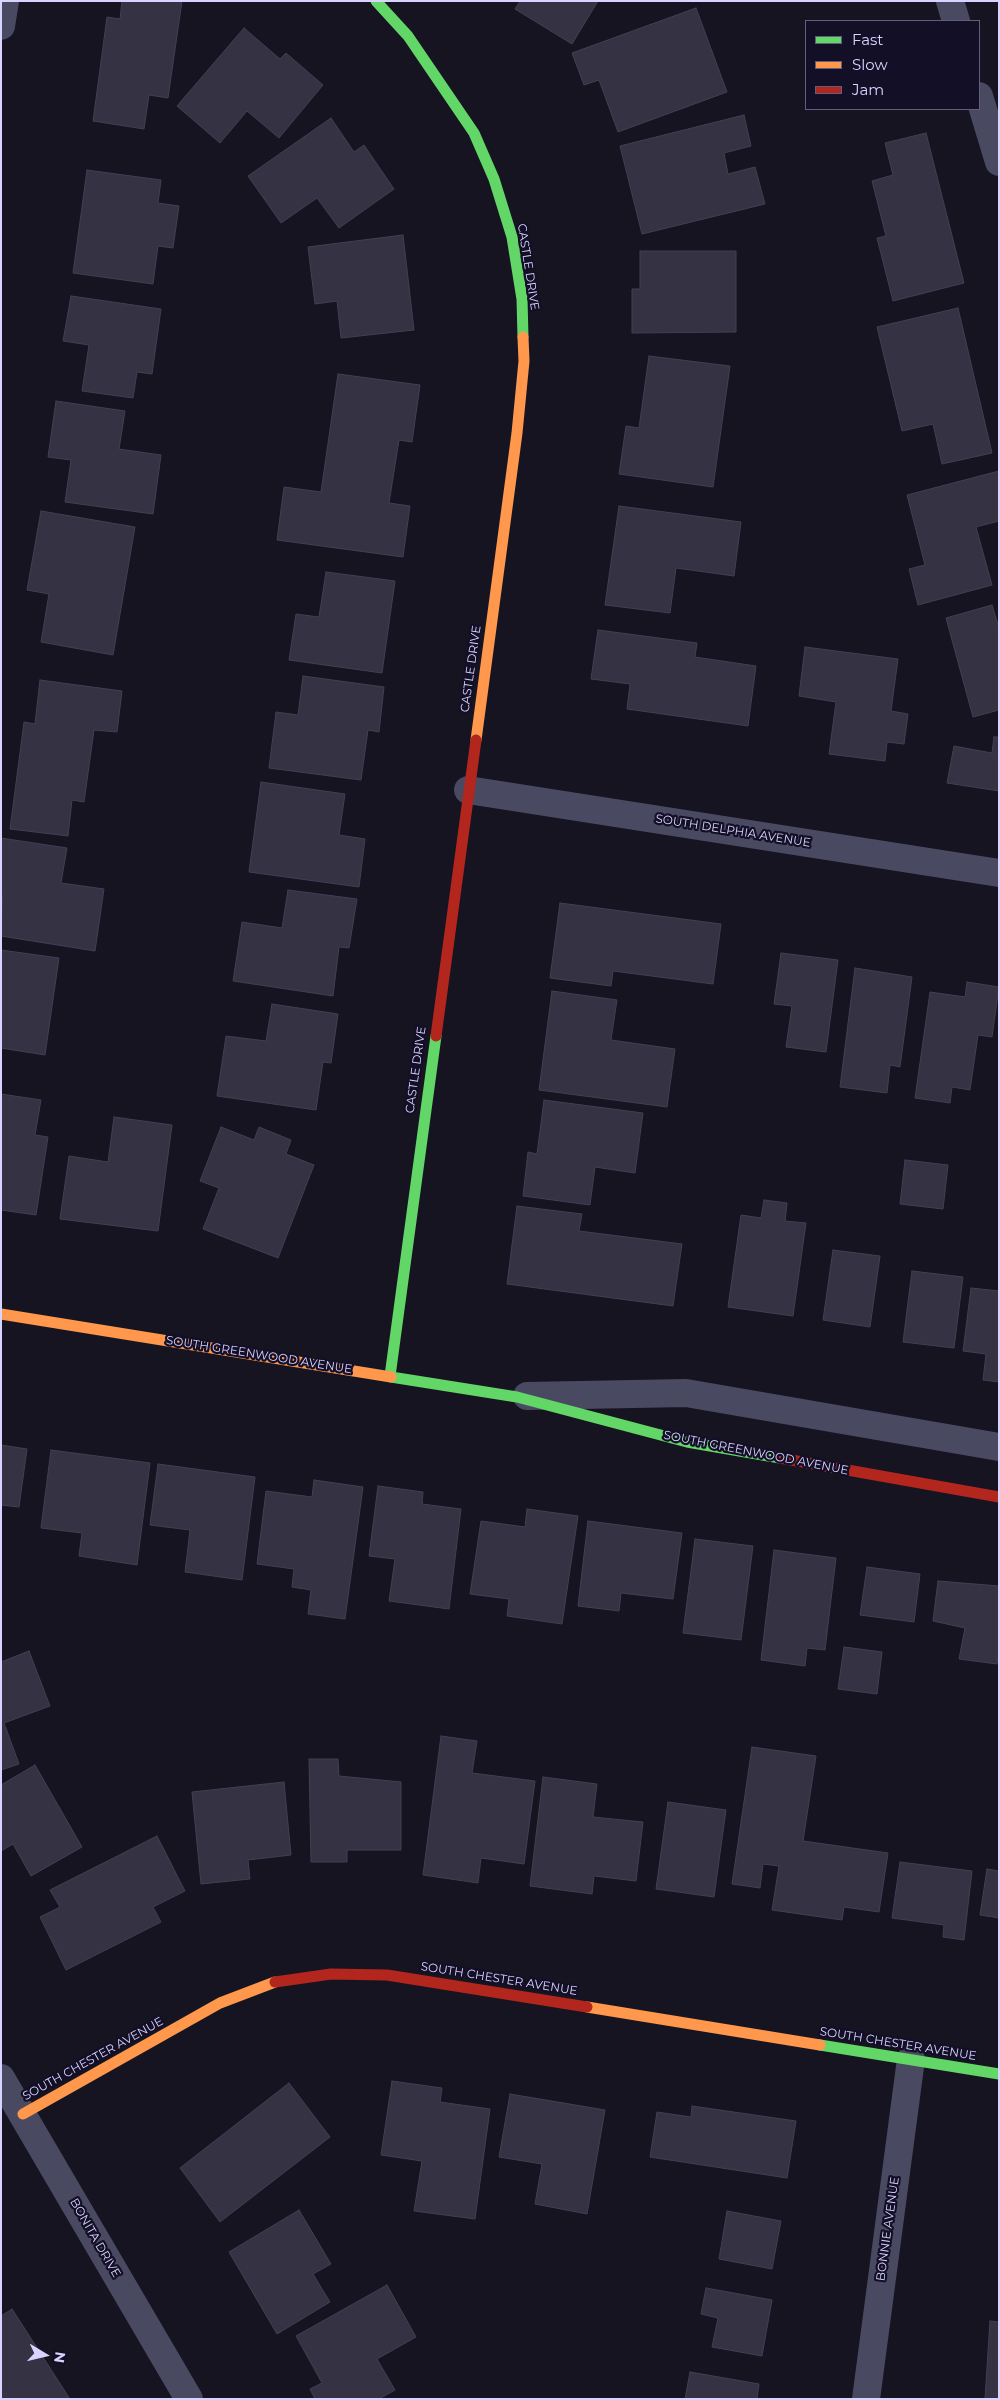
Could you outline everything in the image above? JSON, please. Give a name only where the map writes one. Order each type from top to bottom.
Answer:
[{"type":"street","points":[[1,26],[4,1]]},
{"type":"street","name":"CASTLE DRIVE","points":[[376,1],[408,36],[446,89],[474,133],[494,179],[512,237],[522,299],[524,361],[517,433],[390,1376]]},
{"type":"street","points":[[950,1],[956,20]]},
{"type":"street","points":[[980,99],[999,162]]},
{"type":"street","name":"SOUTH DELPHIA AVENUE","points":[[468,790],[999,873]]},
{"type":"street","name":"SOUTH GREENWOOD AVENUE","points":[[1,1314],[517,1396],[687,1442],[999,1498]]},
{"type":"street","name":"SOUTH GREENWOOD AVENUE","points":[[517,1396],[686,1393],[999,1447]]},
{"type":"street","name":"SOUTH CHESTER AVENUE","points":[[23,2114],[220,2003],[273,1982],[331,1974],[387,1975],[999,2074]]},
{"type":"street","name":"BONNIE AVENUE","points":[[866,2399],[911,2060]]},
{"type":"street","name":"BONITA DRIVE","points":[[1,2078],[189,2399]]},
{"type":"building","points":[[122,1],[182,1],[168,98],[149,95],[144,129],[93,121],[107,17],[120,19]]},
{"type":"building","points":[[520,1],[598,1],[572,44],[515,9]]},
{"type":"building","points":[[696,8],[727,92],[618,132],[599,80],[584,85],[572,53]]},
{"type":"building","points":[[244,28],[280,59],[286,53],[323,85],[279,138],[247,111],[220,143],[177,106]]},
{"type":"building","points":[[744,115],[751,146],[724,153],[728,174],[755,167],[765,204],[642,234],[620,146]]},
{"type":"building","points":[[331,118],[354,152],[364,145],[394,189],[339,228],[317,198],[281,223],[248,176]]},
{"type":"building","points":[[926,133],[964,283],[893,301],[877,238],[886,236],[872,181],[893,175],[885,143]]},
{"type":"building","points":[[87,170],[161,180],[158,203],[179,206],[173,248],[158,246],[153,284],[73,273]]},
{"type":"building","points":[[403,235],[414,330],[341,338],[337,301],[315,304],[308,247]]},
{"type":"building","points":[[640,251],[736,251],[736,332],[632,333],[632,289],[640,289]]},
{"type":"building","points":[[71,296],[161,309],[152,374],[137,372],[133,398],[82,391],[89,345],[63,341]]},
{"type":"building","points":[[958,308],[992,453],[942,464],[933,424],[902,431],[877,327]]},
{"type":"building","points":[[649,356],[730,366],[713,487],[619,474],[626,426],[639,428]]},
{"type":"building","points":[[338,374],[420,385],[412,442],[399,440],[389,503],[410,506],[403,557],[277,540],[284,487],[321,492]]},
{"type":"building","points":[[56,401],[125,411],[119,449],[161,455],[153,514],[65,502],[71,460],[48,457]]},
{"type":"building","points":[[999,471],[999,521],[976,527],[992,585],[918,605],[909,569],[925,565],[907,495]]},
{"type":"building","points":[[619,506],[741,522],[734,576],[676,568],[670,613],[605,605]]},
{"type":"building","points":[[41,511],[135,527],[113,655],[41,642],[49,594],[27,590]]},
{"type":"building","points":[[326,572],[395,581],[382,673],[289,660],[296,614],[319,617]]},
{"type":"building","points":[[992,605],[999,628],[999,710],[973,717],[946,618]]},
{"type":"building","points":[[598,630],[697,643],[695,657],[756,666],[748,726],[627,709],[630,684],[591,679]]},
{"type":"building","points":[[805,647],[898,659],[891,711],[908,714],[904,744],[887,742],[885,761],[829,754],[836,702],[799,696]]},
{"type":"building","points":[[303,676],[384,687],[379,732],[368,730],[361,780],[269,768],[276,712],[298,715]]},
{"type":"building","points":[[40,680],[122,691],[117,732],[94,730],[84,802],[72,800],[68,836],[10,829],[24,722],[35,724]]},
{"type":"building","points":[[994,737],[999,737],[999,791],[947,783],[954,746],[992,753]]},
{"type":"building","points":[[261,782],[345,794],[339,835],[365,839],[359,887],[249,872]]},
{"type":"building","points":[[1,838],[67,848],[61,883],[104,889],[95,951],[1,936],[3,888],[1,888]]},
{"type":"building","points":[[288,890],[357,899],[349,948],[339,947],[333,996],[233,981],[242,922],[282,928]]},
{"type":"building","points":[[560,903],[721,924],[713,984],[613,971],[611,986],[550,978]]},
{"type":"building","points":[[1,950],[59,958],[45,1055],[1,1048]]},
{"type":"building","points":[[781,953],[838,960],[826,1052],[786,1047],[792,1006],[774,1004]]},
{"type":"building","points":[[855,968],[912,977],[900,1067],[890,1065],[887,1093],[840,1087]]},
{"type":"building","points":[[967,982],[999,987],[992,1037],[978,1035],[970,1090],[952,1087],[950,1103],[915,1098],[930,992],[965,997]]},
{"type":"building","points":[[552,991],[617,1000],[611,1040],[675,1049],[667,1107],[539,1090]]},
{"type":"building","points":[[272,1004],[338,1014],[331,1063],[323,1062],[316,1110],[217,1096],[226,1036],[266,1041]]},
{"type":"building","points":[[1,1094],[41,1100],[35,1135],[48,1137],[36,1215],[1,1210]]},
{"type":"building","points":[[544,1100],[643,1113],[635,1173],[595,1167],[590,1205],[523,1196],[528,1152],[537,1154]]},
{"type":"building","points":[[114,1117],[172,1125],[158,1231],[60,1219],[69,1156],[108,1162]]},
{"type":"building","points":[[221,1127],[254,1140],[259,1127],[291,1140],[286,1154],[314,1165],[278,1258],[203,1229],[219,1188],[200,1181]]},
{"type":"building","points":[[905,1160],[948,1165],[943,1209],[900,1204]]},
{"type":"building","points":[[764,1200],[787,1203],[785,1221],[806,1223],[793,1316],[728,1307],[741,1215],[761,1218]]},
{"type":"building","points":[[517,1206],[582,1214],[579,1231],[682,1244],[673,1306],[507,1284]]},
{"type":"building","points":[[833,1250],[880,1256],[870,1327],[823,1320]]},
{"type":"building","points":[[912,1271],[963,1277],[954,1348],[903,1342]]},
{"type":"building","points":[[971,1288],[999,1291],[999,1382],[983,1380],[986,1354],[963,1351]]},
{"type":"building","points":[[1,1445],[27,1449],[19,1507],[1,1505]]},
{"type":"building","points":[[51,1450],[150,1463],[137,1565],[79,1556],[82,1533],[41,1528]]},
{"type":"building","points":[[158,1464],[255,1477],[242,1580],[185,1572],[190,1530],[150,1525]]},
{"type":"building","points":[[314,1480],[363,1487],[345,1619],[308,1614],[311,1590],[292,1587],[294,1569],[257,1564],[266,1491],[312,1497]]},
{"type":"building","points":[[378,1486],[423,1492],[422,1504],[461,1509],[449,1609],[389,1601],[395,1559],[369,1556]]},
{"type":"building","points":[[527,1509],[578,1516],[562,1624],[507,1616],[509,1599],[470,1594],[481,1521],[525,1527]]},
{"type":"building","points":[[588,1521],[682,1533],[673,1599],[621,1593],[619,1611],[578,1606]]},
{"type":"building","points":[[695,1539],[753,1546],[741,1640],[683,1633]]},
{"type":"building","points":[[774,1550],[836,1558],[825,1650],[807,1648],[805,1666],[761,1660]]},
{"type":"building","points":[[867,1567],[920,1574],[914,1622],[860,1615]]},
{"type":"building","points":[[938,1581],[999,1586],[999,1651],[997,1664],[959,1659],[965,1628],[933,1621]]},
{"type":"building","points":[[844,1647],[882,1652],[877,1694],[838,1689]]},
{"type":"building","points":[[29,1651],[50,1706],[4,1723],[19,1764],[1,1770],[1,1662]]},
{"type":"building","points":[[441,1736],[477,1741],[472,1773],[535,1781],[524,1864],[481,1858],[478,1883],[423,1875]]},
{"type":"building","points":[[752,1747],[816,1756],[803,1841],[888,1853],[879,1912],[844,1907],[842,1920],[772,1910],[779,1866],[763,1864],[760,1888],[732,1884]]},
{"type":"building","points":[[309,1759],[338,1759],[339,1776],[401,1782],[401,1850],[347,1850],[347,1862],[311,1862]]},
{"type":"building","points":[[35,1765],[82,1847],[31,1876],[13,1844],[1,1851],[1,1785]]},
{"type":"building","points":[[543,1777],[597,1784],[593,1817],[643,1822],[636,1881],[594,1876],[592,1894],[530,1886]]},
{"type":"building","points":[[284,1782],[291,1855],[248,1860],[250,1879],[201,1884],[192,1792]]},
{"type":"building","points":[[668,1802],[726,1810],[714,1897],[656,1889]]},
{"type":"building","points":[[157,1836],[185,1891],[153,1907],[161,1922],[66,1970],[40,1917],[60,1907],[50,1890]]},
{"type":"building","points":[[900,1862],[972,1871],[964,1940],[943,1937],[944,1925],[892,1918]]},
{"type":"building","points":[[987,1869],[999,1871],[999,1918],[980,1915]]},
{"type":"building","points":[[392,2081],[442,2088],[440,2102],[490,2109],[475,2219],[414,2211],[422,2161],[381,2155]]},
{"type":"building","points":[[289,2083],[330,2137],[220,2222],[180,2168]]},
{"type":"building","points":[[510,2094],[605,2110],[587,2214],[535,2204],[542,2164],[499,2157]]},
{"type":"building","points":[[692,2106],[796,2121],[787,2178],[650,2157],[657,2112],[691,2117]]},
{"type":"building","points":[[299,2210],[331,2264],[313,2274],[330,2302],[277,2334],[229,2252]]},
{"type":"building","points":[[727,2211],[781,2221],[772,2269],[719,2259]]},
{"type":"building","points":[[387,2285],[416,2337],[377,2359],[395,2390],[379,2399],[315,2399],[310,2389],[322,2383],[296,2336]]},
{"type":"building","points":[[706,2288],[772,2300],[762,2356],[712,2347],[718,2318],[701,2314]]},
{"type":"building","points":[[12,2309],[70,2399],[1,2399],[1,2316]]},
{"type":"building","points":[[990,2321],[999,2322],[999,2399],[985,2399]]},
{"type":"building","points":[[690,2372],[759,2384],[757,2399],[685,2399]]},
{"type":"traffic: fast","points":[[376,1],[408,36],[474,133],[494,179],[512,237],[522,299],[523,337]]},
{"type":"traffic: fast","points":[[390,1376],[436,1036]]},
{"type":"traffic: fast","points":[[391,1377],[517,1397],[687,1442],[780,1458]]},
{"type":"traffic: fast","points":[[820,2045],[999,2074]]},
{"type":"traffic: slow","points":[[476,740],[517,433],[524,361],[523,337]]},
{"type":"traffic: slow","points":[[1,1314],[391,1377]]},
{"type":"traffic: slow","points":[[23,2114],[220,2003],[275,1982]]},
{"type":"traffic: slow","points":[[587,2007],[820,2045]]},
{"type":"traffic: jam","points":[[436,1036],[476,740]]},
{"type":"traffic: jam","points":[[780,1458],[999,1497]]},
{"type":"traffic: jam","points":[[275,1982],[331,1974],[387,1975],[587,2007]]}]
